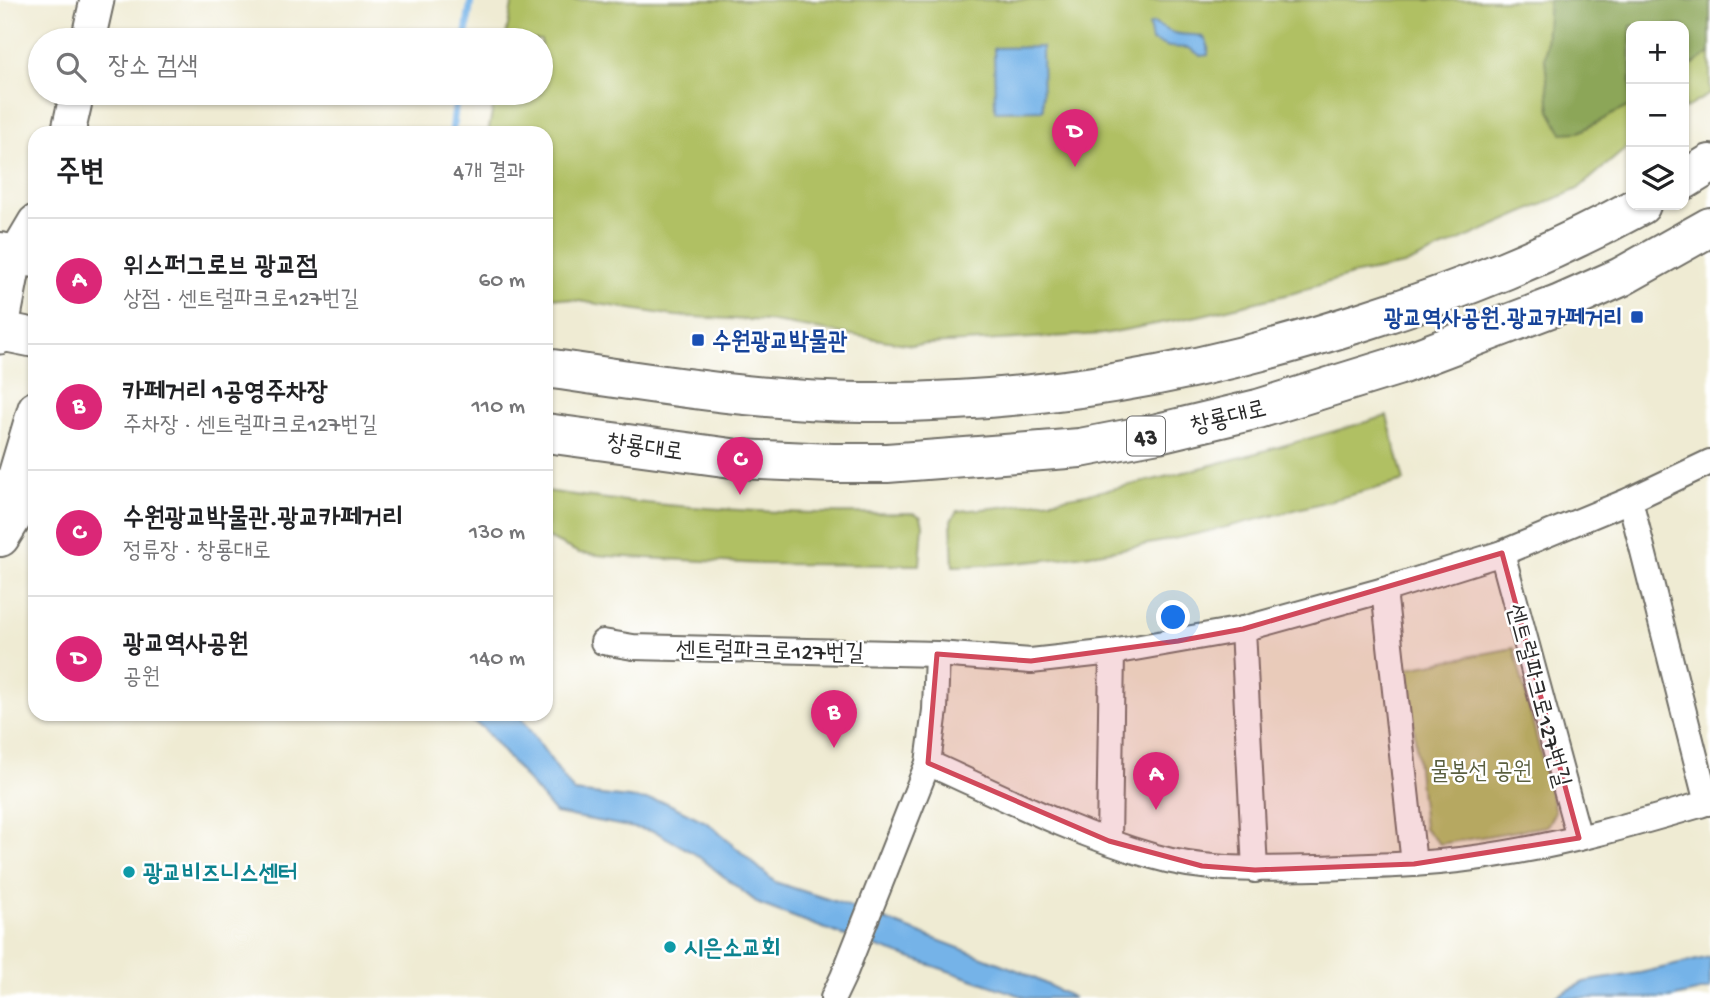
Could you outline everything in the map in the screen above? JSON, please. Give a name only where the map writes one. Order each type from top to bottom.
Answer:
[{"type":"main road","points":[[91,28],[97,0]]},
{"type":"main road","points":[[70,126],[74,105]]},
{"type":"main road","points":[[1689,177],[1710,164]]},
{"type":"main road","name":"43","points":[[553,369],[694,389],[862,402],[982,397],[1109,385],[1189,370],[1282,346],[1408,307],[1553,251],[1631,210]]},
{"type":"main road","name":"창룡대로","points":[[553,434],[739,459],[833,463],[887,463],[1080,448],[1258,409],[1397,366],[1621,277],[1710,227]]},
{"type":"main road","points":[[9,334],[22,246]]},
{"type":"main road","points":[[0,525],[28,431]]},
{"type":"main road","points":[[0,537],[28,491]]},
{"type":"street","name":"센트럴파크로127번길","points":[[603,642],[633,647],[937,654],[1031,661],[1112,652],[1244,629],[1384,590],[1502,553],[1630,500],[1710,462]]},
{"type":"street","points":[[928,763],[1108,841],[1154,857],[1202,866],[1255,870],[1414,864],[1500,855],[1579,838],[1709,802],[1630,500]]},
{"type":"street","name":"센트럴파크로127번길","points":[[1502,553],[1579,838]]},
{"type":"street","points":[[1384,590],[1414,864]]},
{"type":"street","points":[[1244,629],[1255,870]]},
{"type":"street","points":[[1108,841],[1112,652]]},
{"type":"street","points":[[833,998],[928,763],[935,710],[937,654]]},
{"type":"highlighted area","points":[[1502,553],[1579,838],[1414,864],[1255,870],[1202,866],[1109,841],[928,763],[937,654],[1031,661],[1178,641],[1243,629]]},
{"type":"green space","points":[[513,0],[1710,0],[1710,94],[1689,106],[1689,21],[1626,21],[1626,148],[1578,189],[1404,265],[1351,275],[1294,293],[1198,316],[1103,334],[912,345],[768,321],[676,316],[553,297],[553,126],[489,126],[494,105],[553,105],[553,28],[507,28]]},
{"type":"green space","points":[[1549,0],[1710,0],[1710,53],[1689,67],[1689,21],[1626,21],[1626,108],[1579,132],[1562,133],[1550,111],[1545,59]]},
{"type":"green space","points":[[1387,416],[1404,481],[1237,525],[1124,549],[1011,563],[953,566],[951,520],[957,511],[1012,506],[1120,487],[1228,461]]},
{"type":"green space","points":[[553,492],[730,509],[914,513],[921,517],[923,525],[920,565],[761,564],[579,553],[553,540]]},
{"type":"green space","name":"물봉선 공원","points":[[1514,648],[1555,811],[1547,826],[1440,844],[1424,828],[1408,668]]},
{"type":"water","points":[[1153,23],[1175,33],[1203,37],[1208,46],[1208,55],[1201,56],[1189,48],[1169,47],[1152,41],[1149,25]]},
{"type":"water","points":[[1042,47],[1043,110],[995,111],[994,48]]},
{"type":"water","points":[[472,721],[523,721],[574,792],[665,802],[708,823],[775,882],[843,904],[1022,972],[1074,998],[1027,998],[831,931],[759,904],[695,854],[656,832],[555,813],[483,728]]},
{"type":"water","points":[[1710,957],[1710,989],[1670,998],[1553,998],[1584,982]]},
{"type":"waterway","points":[[467,28],[471,0]]},
{"type":"waterway","points":[[453,126],[456,105]]},
{"type":"place","name":"광교역사공원","points":[[1075,167]]},
{"type":"place","name":"광교역사공원.광교카페거리","points":[[1637,317]]},
{"type":"place","name":"수원광교박물관","points":[[698,340]]},
{"type":"place","name":"수원광교박물관.광교카페거리","points":[[740,495]]},
{"type":"place","name":"카페거리 1공영주차장","points":[[834,748]]},
{"type":"place","name":"위스퍼그로브 광교점","points":[[1156,810]]},
{"type":"place","name":"광교비즈니스센터","points":[[129,872]]},
{"type":"place","name":"시은소교회","points":[[670,947]]}]
